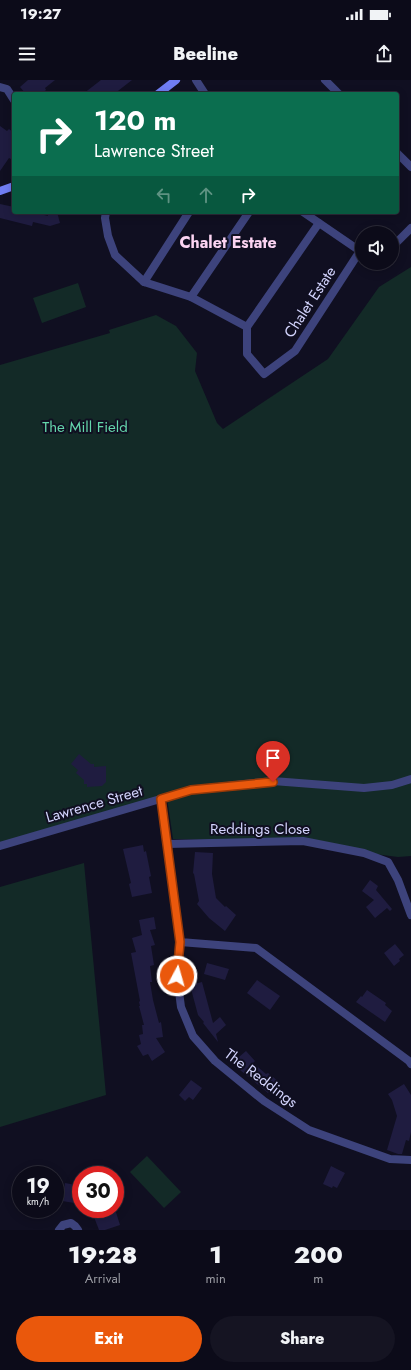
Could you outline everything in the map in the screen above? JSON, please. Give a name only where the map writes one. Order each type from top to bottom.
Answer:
[{"type":"main road","points":[[161,92],[176,80]]},
{"type":"main road","points":[[0,191],[12,187]]},
{"type":"street","points":[[196,80],[203,92]]},
{"type":"street","points":[[325,80],[337,92]]},
{"type":"street","points":[[0,87],[7,89],[12,95]]},
{"type":"street","points":[[399,154],[411,167]]},
{"type":"street","points":[[106,214],[108,236],[115,255],[144,282],[191,297],[247,327],[319,223]]},
{"type":"street","points":[[144,282],[189,214]]},
{"type":"street","points":[[191,297],[248,214]]},
{"type":"street","name":"Chalet Estate","points":[[306,214],[355,247]]},
{"type":"street","points":[[399,240],[411,228]]},
{"type":"street","name":"Chalet Estate","points":[[247,327],[247,354],[264,374],[295,351],[355,260]]},
{"type":"street","name":"Lawrence Street","points":[[0,846],[191,790],[273,782],[364,788],[392,785],[411,779]]},
{"type":"street","name":"The Reddings","points":[[161,799],[180,942],[177,976],[181,1007],[193,1036],[215,1061],[264,1101],[309,1130],[390,1159],[411,1160]]},
{"type":"street","name":"Reddings Close","points":[[167,844],[303,841],[364,853],[388,862],[398,880],[411,915]]},
{"type":"street","points":[[180,942],[256,948],[411,1064]]},
{"type":"street","points":[[59,1230],[63,1225],[71,1223],[78,1230]]},
{"type":"green space","name":"The Mill Field","points":[[411,267],[411,856],[398,857],[367,853],[301,841],[173,839],[167,798],[0,846],[0,365],[110,333],[109,330],[156,315],[176,326],[197,353],[195,371],[217,423],[223,429],[328,359],[379,287]]},
{"type":"green space","points":[[78,283],[86,307],[42,323],[33,298]]},
{"type":"green space","points":[[84,863],[106,1095],[0,1127],[0,887]]},
{"type":"green space","points":[[147,1156],[181,1192],[164,1208],[130,1172]]},
{"type":"building","points":[[28,80],[55,80],[45,88],[46,90],[44,92],[24,92],[20,87]]},
{"type":"building","points":[[101,80],[132,80],[117,92],[86,92]]},
{"type":"building","points":[[0,126],[7,131],[9,129],[12,131],[12,158],[11,159],[9,158],[0,171]]},
{"type":"building","points":[[0,204],[12,207],[12,214],[40,214],[48,216],[48,214],[58,214],[60,223],[50,226],[33,222],[32,226],[0,218]]},
{"type":"building","points":[[79,754],[91,764],[94,764],[94,767],[106,766],[106,782],[102,786],[87,787],[87,784],[84,784],[84,780],[76,773],[78,770],[71,764]]},
{"type":"building","points":[[143,845],[144,852],[146,851],[151,876],[149,877],[152,893],[132,897],[129,884],[131,883],[123,849]]},
{"type":"building","points":[[195,852],[213,853],[212,874],[216,898],[236,915],[225,931],[209,918],[197,904],[199,901],[193,873]]},
{"type":"building","points":[[370,880],[378,886],[376,890],[392,909],[390,911],[387,908],[375,918],[366,907],[374,900],[362,891]]},
{"type":"building","points":[[154,917],[156,929],[150,930],[155,945],[151,946],[154,965],[150,966],[152,982],[150,982],[159,1023],[161,1022],[163,1037],[156,1038],[165,1052],[152,1061],[148,1054],[143,1056],[137,1046],[141,1044],[139,1035],[143,1034],[142,1025],[144,1025],[139,1006],[140,1001],[131,953],[136,952],[132,938],[142,935],[139,920]]},
{"type":"building","points":[[395,944],[404,955],[394,966],[384,953]]},
{"type":"building","points":[[207,963],[229,969],[225,980],[204,974]]},
{"type":"building","points":[[257,980],[280,996],[270,1010],[247,993]]},
{"type":"building","points":[[202,982],[213,1023],[220,1017],[226,1025],[216,1034],[218,1042],[198,1015],[190,985]]},
{"type":"building","points":[[367,990],[386,1003],[385,1005],[392,1011],[385,1022],[356,1002]]},
{"type":"building","points":[[246,1051],[255,1061],[253,1063],[266,1074],[268,1073],[278,1081],[268,1093],[240,1070],[233,1062]]},
{"type":"building","points":[[191,1080],[202,1088],[193,1100],[189,1097],[185,1101],[179,1095]]},
{"type":"building","points":[[404,1084],[411,1095],[411,1132],[409,1141],[406,1140],[402,1154],[398,1154],[387,1150],[397,1116],[392,1100],[388,1094]]},
{"type":"building","points":[[331,1166],[345,1173],[337,1188],[333,1186],[332,1188],[323,1184]]},
{"type":"building","points":[[65,1183],[72,1184],[72,1203],[64,1201]]},
{"type":"building","points":[[94,1218],[118,1218],[120,1225],[105,1230],[99,1230]]},
{"type":"district","name":"Chalet Estate","points":[[228,242]]},
{"type":"route","points":[[177,976],[180,942],[161,799],[191,790],[273,782]]}]
